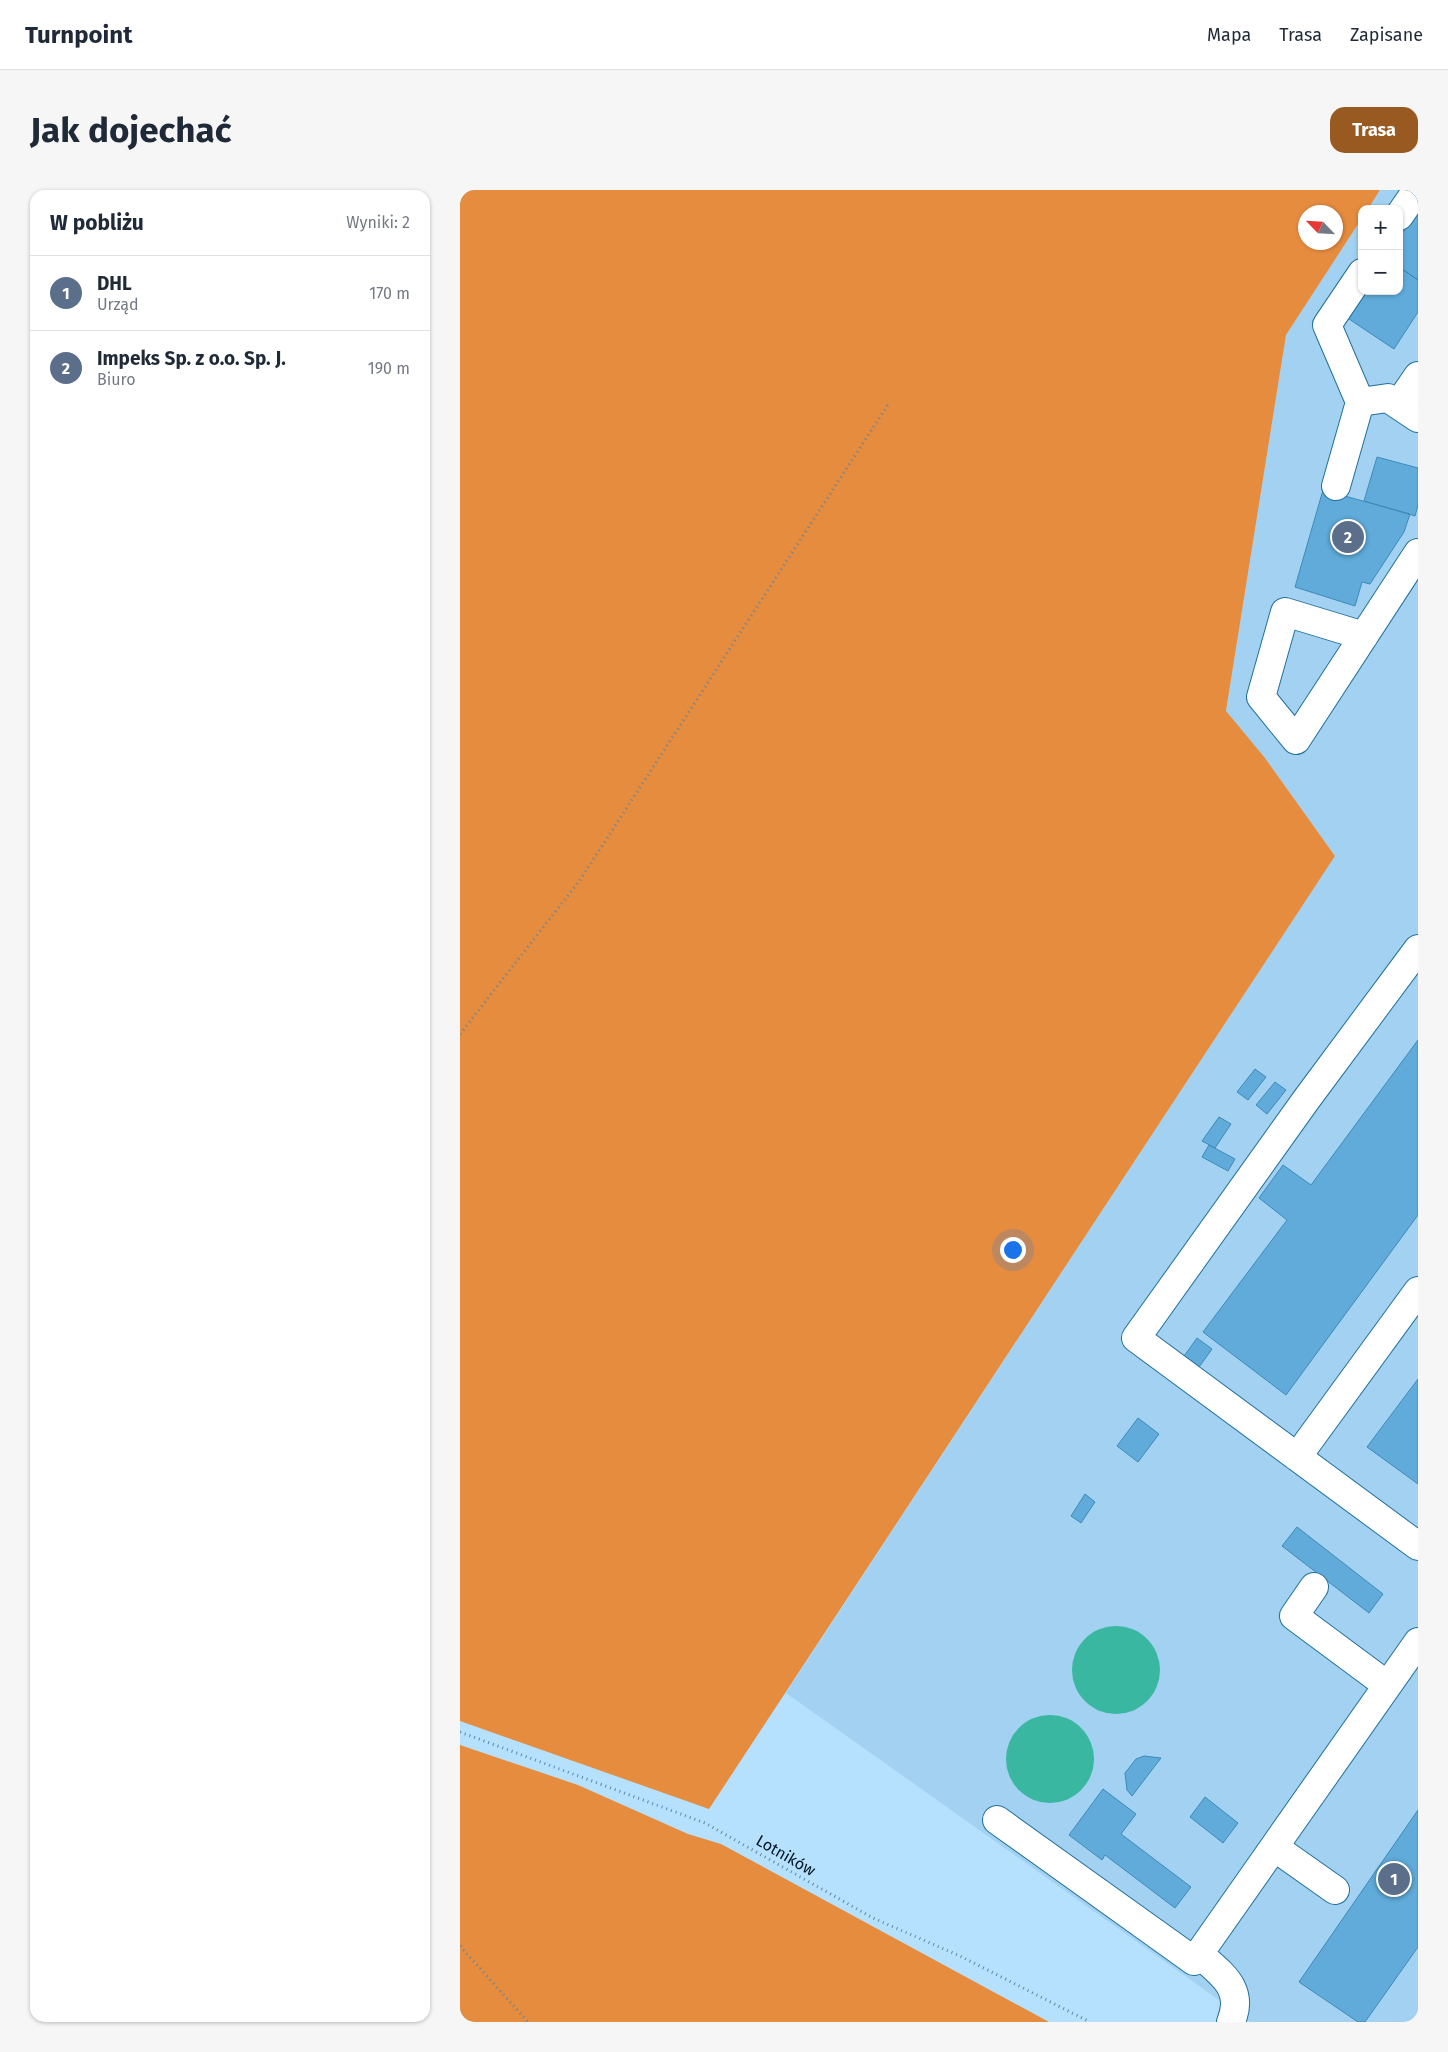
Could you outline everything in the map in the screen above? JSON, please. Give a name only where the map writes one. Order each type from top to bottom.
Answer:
[{"type":"lane","points":[[1403,210],[1417,190]]},
{"type":"lane","points":[[1336,486],[1360,402],[1327,324],[1358,279]]},
{"type":"lane","points":[[1360,402],[1388,398],[1408,411],[1418,376]]},
{"type":"lane","points":[[1364,636],[1286,612],[1261,697],[1296,740],[1418,554]]},
{"type":"lane","points":[[1418,949],[1306,1100],[1136,1338],[1418,1546]]},
{"type":"lane","points":[[1297,1457],[1418,1291]]},
{"type":"lane","points":[[1314,1587],[1294,1616],[1387,1685]]},
{"type":"lane","points":[[997,1820],[1194,1961],[1418,1642]]},
{"type":"lane","points":[[1274,1847],[1335,1890]]},
{"type":"lane","points":[[1199,1954],[1228,1979],[1236,1996],[1231,2022]]},
{"type":"path","points":[[460,1034],[580,880],[889,403]]},
{"type":"path","name":"Lotników","points":[[460,1732],[705,1823],[873,1918],[960,1956],[1090,2022]]},
{"type":"path","points":[[460,1946],[528,2022]]},
{"type":"shaded area","points":[[460,190],[1380,190],[1371,205],[1358,205],[1358,224],[1343,247],[1343,205],[1298,205],[1298,250],[1341,250],[1286,335],[1226,711],[1265,758],[1335,856],[709,1809],[460,1721]]},
{"type":"shaded area","points":[[1380,190],[1418,190],[1418,2022],[1250,2022],[786,1693],[1335,856],[1265,758],[1226,712],[1286,335],[1358,224],[1358,295],[1403,295],[1403,205],[1371,205]]},
{"type":"shaded area","points":[[1116,1626],[1133,1629],[1147,1639],[1157,1653],[1160,1670],[1157,1687],[1147,1701],[1133,1711],[1116,1714],[1099,1711],[1085,1701],[1075,1687],[1072,1670],[1075,1653],[1085,1639],[1099,1629]]},
{"type":"shaded area","points":[[1050,1715],[1067,1718],[1081,1728],[1091,1742],[1094,1759],[1091,1776],[1081,1790],[1067,1800],[1050,1803],[1033,1800],[1019,1790],[1009,1776],[1006,1759],[1009,1742],[1019,1728],[1033,1718]]},
{"type":"shaded area","points":[[460,1745],[578,1785],[688,1834],[721,1844],[1049,2022],[460,2022]]},
{"type":"building","points":[[1418,210],[1418,280],[1403,270],[1403,232]]},
{"type":"building","points":[[1403,270],[1418,280],[1418,312],[1394,349],[1346,317],[1361,295],[1403,295]]},
{"type":"building","points":[[1377,457],[1418,468],[1418,505],[1415,516],[1364,501]]},
{"type":"building","points":[[1323,490],[1410,514],[1404,532],[1370,584],[1362,582],[1355,606],[1295,587]]},
{"type":"building","points":[[1418,1040],[1418,1215],[1286,1395],[1203,1332],[1287,1220],[1259,1198],[1283,1165],[1311,1185]]},
{"type":"building","points":[[1255,1069],[1266,1077],[1248,1100],[1237,1092]]},
{"type":"building","points":[[1275,1082],[1286,1090],[1267,1114],[1256,1105]]},
{"type":"building","points":[[1219,1117],[1231,1124],[1215,1148],[1202,1141]]},
{"type":"building","points":[[1209,1145],[1235,1159],[1228,1171],[1202,1157]]},
{"type":"building","points":[[1197,1338],[1212,1349],[1197,1370],[1182,1359]]},
{"type":"building","points":[[1418,1379],[1418,1484],[1367,1447]]},
{"type":"building","points":[[1138,1418],[1159,1434],[1138,1462],[1117,1446]]},
{"type":"building","points":[[1085,1494],[1095,1502],[1081,1523],[1071,1516]]},
{"type":"building","points":[[1297,1527],[1383,1594],[1369,1613],[1282,1546]]},
{"type":"building","points":[[1144,1756],[1161,1758],[1132,1796],[1127,1790],[1125,1773],[1136,1759]]},
{"type":"building","points":[[1103,1789],[1136,1814],[1121,1834],[1191,1887],[1175,1908],[1105,1855],[1102,1860],[1069,1835]]},
{"type":"building","points":[[1205,1797],[1238,1823],[1223,1843],[1190,1817]]},
{"type":"building","points":[[1418,1810],[1418,1947],[1365,2022],[1358,2022],[1299,1982]]},
{"type":"place","name":"Impeks Sp. z o.o. Sp. J.","points":[[1348,537]]},
{"type":"place","name":"DHL","points":[[1394,1879]]}]
